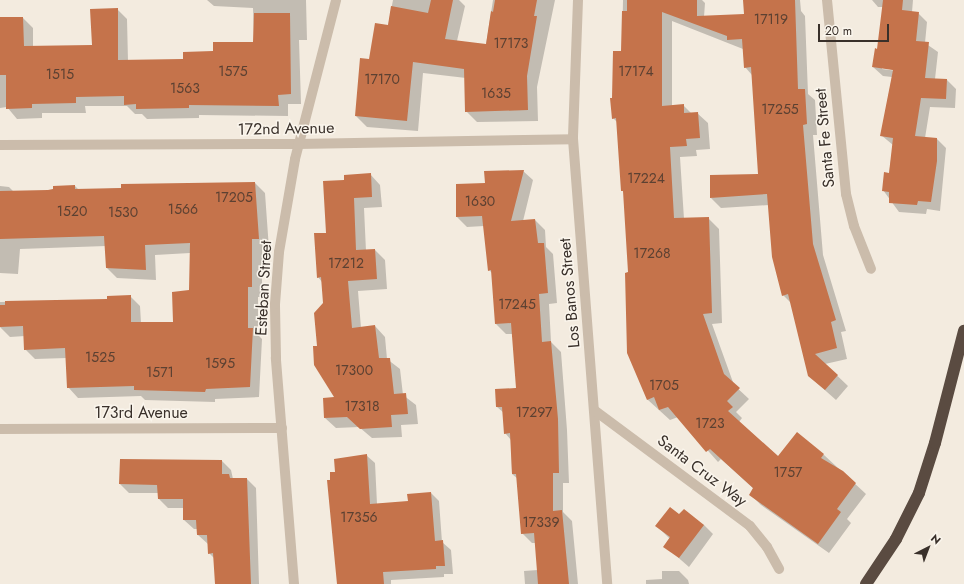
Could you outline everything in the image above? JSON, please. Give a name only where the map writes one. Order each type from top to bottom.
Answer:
[{"type":"highway","points":[[866,584],[896,539],[919,494],[935,443],[964,331]]},
{"type":"street","name":"Esteban Street","points":[[294,584],[282,428],[275,304],[279,252],[298,144],[336,0]]},
{"type":"street","name":"Los Banos Street","points":[[578,0],[573,139],[607,584]]},
{"type":"street","name":"Santa Fe Street","points":[[827,0],[846,194],[854,226],[871,269]]},
{"type":"street","name":"172nd Avenue","points":[[0,145],[298,144],[573,139]]},
{"type":"street","name":"Santa Cruz Way","points":[[594,410],[750,526],[767,547],[779,569]]},
{"type":"street","name":"173rd Avenue","points":[[0,429],[282,428]]},
{"type":"building","points":[[431,0],[453,0],[445,39],[486,44],[491,11],[493,12],[495,0],[537,0],[534,16],[537,16],[527,76],[528,110],[465,112],[464,69],[413,62],[407,121],[355,116],[360,58],[369,59],[375,23],[388,25],[391,6],[428,13]]},
{"type":"building","points":[[627,0],[697,0],[697,16],[744,14],[743,0],[795,0],[798,89],[805,89],[807,124],[803,125],[813,244],[836,320],[831,322],[837,348],[815,354],[838,375],[825,390],[808,376],[788,294],[782,296],[772,257],[767,194],[710,198],[710,175],[758,174],[751,67],[744,68],[742,39],[727,40],[727,36],[662,12],[662,106],[684,104],[684,113],[698,112],[700,138],[686,139],[687,146],[670,147],[674,218],[709,217],[712,313],[703,314],[724,374],[740,388],[727,401],[733,407],[728,411],[778,456],[797,432],[824,454],[821,458],[843,471],[856,483],[837,509],[841,512],[818,544],[749,495],[753,488],[710,449],[706,452],[668,407],[659,410],[654,397],[647,400],[627,353],[625,273],[628,272],[623,191],[621,191],[616,118],[612,119],[610,98],[612,98],[613,51],[621,51],[622,11],[627,11]]},
{"type":"building","points":[[883,0],[903,0],[902,10],[919,12],[916,41],[929,42],[925,78],[947,79],[946,99],[921,98],[915,136],[937,138],[937,161],[931,202],[918,201],[917,205],[889,203],[889,192],[882,191],[884,172],[889,173],[893,138],[880,136],[893,70],[872,67],[875,48],[877,49]]},
{"type":"building","points":[[118,8],[118,60],[183,59],[183,52],[213,51],[213,42],[253,42],[254,13],[290,13],[291,94],[278,95],[279,106],[189,105],[189,108],[136,109],[136,104],[124,105],[124,96],[76,97],[76,103],[32,104],[32,108],[6,109],[6,75],[0,75],[0,17],[23,17],[24,46],[92,45],[90,9]]},
{"type":"building","points":[[524,170],[511,221],[535,219],[538,243],[544,243],[548,293],[539,294],[542,342],[551,341],[558,419],[559,473],[553,473],[553,511],[562,510],[569,584],[538,584],[534,533],[521,534],[516,474],[512,474],[510,433],[504,434],[502,407],[496,407],[495,389],[516,388],[511,323],[495,324],[491,270],[488,271],[482,216],[456,217],[456,184],[485,183],[484,171]]},
{"type":"building","points":[[371,173],[372,197],[354,198],[356,250],[375,249],[377,279],[348,281],[352,328],[375,325],[379,358],[390,358],[394,394],[406,393],[408,414],[391,415],[392,427],[360,429],[347,417],[324,418],[323,398],[334,397],[314,365],[313,346],[317,346],[314,313],[323,303],[321,277],[317,278],[314,233],[326,233],[323,181],[344,180],[344,175]]},
{"type":"building","points":[[255,182],[259,239],[252,239],[252,287],[248,287],[248,328],[253,328],[250,387],[206,389],[205,392],[134,390],[134,386],[67,388],[65,348],[24,350],[23,326],[0,327],[0,305],[5,305],[5,301],[107,299],[107,296],[131,295],[131,322],[173,322],[172,292],[189,290],[190,243],[145,245],[146,270],[106,268],[104,236],[0,239],[0,191],[48,190],[53,189],[53,186],[75,185],[75,189],[121,188],[121,184]]},
{"type":"building","points":[[367,454],[370,504],[408,501],[407,494],[431,492],[435,541],[443,540],[445,566],[436,566],[436,569],[383,572],[384,584],[337,584],[327,480],[330,480],[330,472],[335,472],[334,459]]},
{"type":"building","points":[[120,459],[222,460],[222,474],[229,474],[230,478],[247,478],[251,584],[215,584],[213,553],[208,554],[207,535],[197,535],[196,520],[183,520],[183,499],[158,499],[157,485],[119,484]]},
{"type":"building","points":[[670,507],[679,514],[684,509],[704,525],[679,558],[663,547],[670,537],[655,526]]}]
